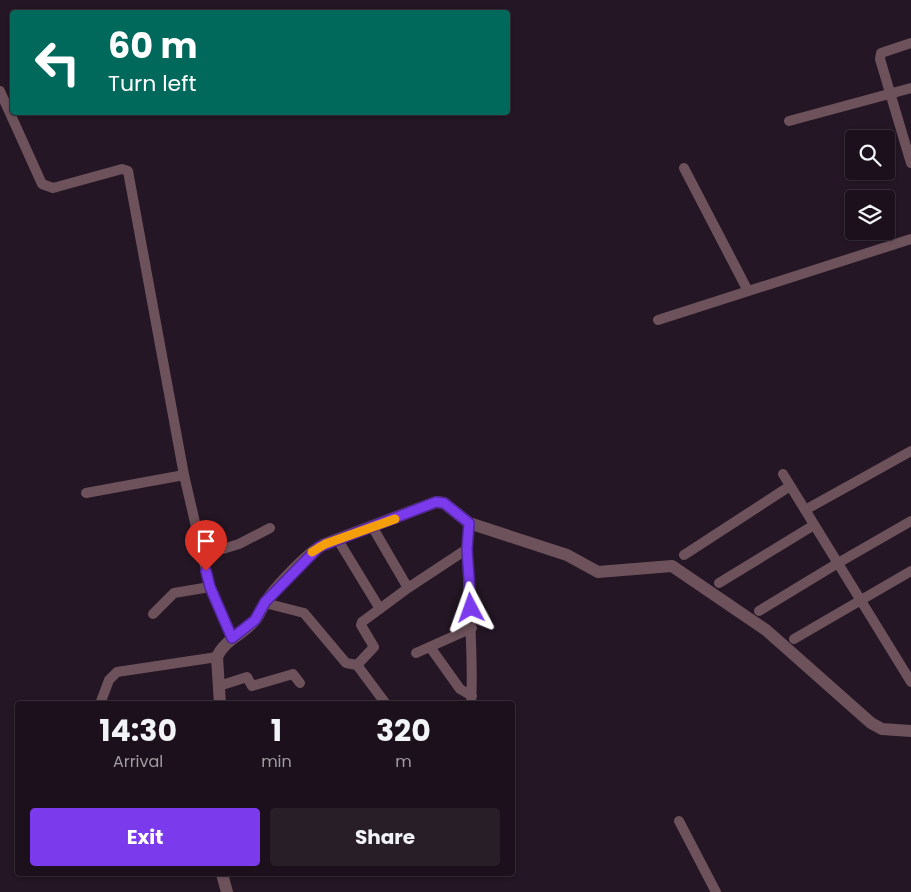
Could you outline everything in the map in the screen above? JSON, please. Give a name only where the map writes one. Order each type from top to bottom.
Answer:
[{"type":"street","points":[[911,43],[881,53],[880,59],[911,163]]},
{"type":"street","points":[[789,121],[911,88]]},
{"type":"street","points":[[0,91],[10,113]]},
{"type":"street","points":[[11,115],[42,184],[46,186],[53,188],[122,169],[128,171],[184,475],[210,587],[232,638]]},
{"type":"street","points":[[684,168],[748,291]]},
{"type":"street","points":[[658,320],[911,239]]},
{"type":"street","points":[[805,510],[911,452]]},
{"type":"street","points":[[783,474],[911,682]]},
{"type":"street","points":[[86,493],[184,475]]},
{"type":"street","points":[[684,555],[790,486]]},
{"type":"street","points":[[220,701],[217,658],[232,638],[255,620],[265,602],[312,552],[436,502],[444,503],[469,523],[567,555],[598,572],[672,566],[766,630],[871,723],[882,729],[911,731]]},
{"type":"street","points":[[759,611],[838,562],[911,521]]},
{"type":"street","points":[[469,523],[467,549],[472,628],[471,700]]},
{"type":"street","points":[[719,583],[814,525]]},
{"type":"street","points":[[203,555],[239,544],[270,528]]},
{"type":"street","points":[[373,528],[408,588]]},
{"type":"street","points":[[338,540],[380,609]]},
{"type":"street","points":[[357,665],[374,647],[361,624],[408,588],[467,549]]},
{"type":"street","points":[[794,639],[911,571]]},
{"type":"street","points":[[153,614],[174,593],[210,587]]},
{"type":"street","points":[[265,602],[304,613],[346,663],[357,665],[384,701]]},
{"type":"street","points":[[416,653],[472,628]]},
{"type":"street","points":[[430,647],[460,689],[471,700]]},
{"type":"street","points":[[101,701],[109,680],[118,672],[217,658]]},
{"type":"street","points":[[219,686],[247,677],[252,686],[293,674],[300,682]]},
{"type":"street","points":[[679,821],[716,892]]},
{"type":"street","points":[[223,876],[227,892]]},
{"type":"slow traffic","points":[[312,552],[325,544],[395,519]]},
{"type":"route","points":[[206,571],[210,587],[232,638],[255,620],[265,602],[319,547],[373,528],[436,502],[444,503],[469,523],[467,549],[471,608]]}]
